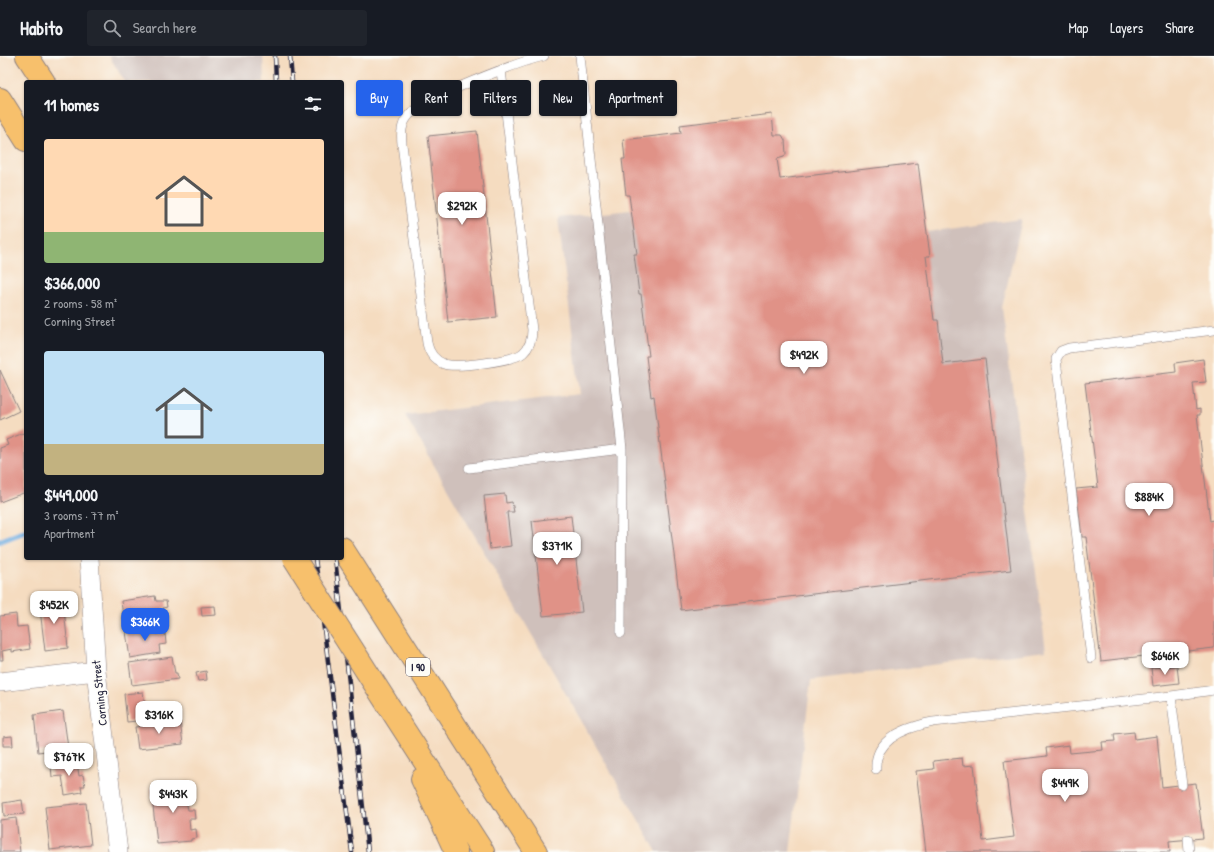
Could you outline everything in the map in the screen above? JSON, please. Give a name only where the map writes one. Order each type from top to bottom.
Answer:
[{"type":"highway","points":[[27,56],[43,80]]},
{"type":"highway","points":[[0,99],[24,137]]},
{"type":"highway","name":"I 90","points":[[344,551],[536,852]]},
{"type":"highway","points":[[295,560],[483,852]]},
{"type":"highway","points":[[390,708],[456,852]]},
{"type":"highway","points":[[467,743],[546,852]]},
{"type":"street","name":"Corning Street","points":[[89,560],[96,671],[118,852]]},
{"type":"street","points":[[0,682],[96,671]]},
{"type":"lane","points":[[501,70],[532,340],[524,352],[515,357],[450,365],[436,360],[426,343],[401,132],[404,121],[417,108],[431,100],[501,70],[544,56]]},
{"type":"lane","points":[[580,56],[622,449],[621,633]]},
{"type":"lane","points":[[1091,658],[1055,362],[1057,356],[1060,351],[1069,348],[1214,330]]},
{"type":"lane","points":[[469,468],[622,449]]},
{"type":"lane","points":[[876,769],[875,762],[880,749],[894,736],[910,727],[933,722],[1214,690]]},
{"type":"lane","points":[[1170,696],[1182,785]]},
{"type":"lane","points":[[1188,839],[1189,852]]},
{"type":"shaded area","points":[[109,56],[263,56],[264,80],[124,80]]},
{"type":"shaded area","points":[[918,163],[927,232],[1022,219],[1002,308],[1046,651],[811,680],[790,852],[657,852],[405,415],[580,394],[558,218],[631,210],[780,179]]},
{"type":"building","points":[[772,114],[774,135],[782,135],[785,140],[786,154],[784,157],[777,159],[780,179],[918,163],[930,256],[926,256],[934,320],[938,320],[943,364],[985,359],[1011,570],[681,610],[654,396],[651,397],[646,356],[649,356],[634,254],[637,254],[629,195],[626,195],[622,159],[625,159],[623,140],[681,133],[680,125]]},
{"type":"building","points":[[477,131],[497,317],[448,322],[428,136]]},
{"type":"building","points":[[1203,359],[1206,382],[1193,383],[1196,410],[1200,409],[1200,415],[1197,415],[1210,521],[1214,520],[1214,648],[1101,661],[1086,537],[1082,537],[1076,489],[1098,487],[1085,383],[1176,372],[1175,363]]},
{"type":"building","points":[[0,370],[19,411],[0,420]]},
{"type":"building","points":[[24,433],[24,493],[0,502],[0,448],[8,445],[6,440]]},
{"type":"building","points":[[505,494],[506,503],[512,502],[514,512],[507,512],[511,546],[490,549],[484,496]]},
{"type":"building","points":[[571,516],[582,612],[543,616],[532,521]]},
{"type":"building","points":[[155,596],[156,601],[166,601],[167,607],[163,608],[165,616],[158,617],[159,619],[124,624],[121,601]]},
{"type":"building","points":[[63,599],[68,648],[45,651],[39,601]]},
{"type":"building","points":[[215,606],[216,615],[202,616],[201,607]]},
{"type":"building","points":[[16,614],[17,627],[27,626],[30,649],[12,652],[12,649],[2,651],[3,660],[0,660],[0,616]]},
{"type":"building","points":[[156,628],[157,634],[165,633],[166,644],[159,645],[160,653],[130,658],[126,632]]},
{"type":"building","points":[[172,657],[175,673],[177,673],[178,679],[132,685],[129,663]]},
{"type":"building","points":[[1177,666],[1179,683],[1153,686],[1151,668]]},
{"type":"building","points":[[206,671],[207,680],[198,681],[196,673]]},
{"type":"building","points":[[143,692],[147,720],[127,722],[124,694]]},
{"type":"building","points":[[63,711],[68,748],[38,752],[34,715]]},
{"type":"building","points":[[180,721],[183,744],[138,749],[135,727]]},
{"type":"building","points":[[1134,732],[1135,739],[1157,736],[1162,787],[1196,783],[1203,838],[1169,841],[1170,852],[926,852],[916,771],[934,769],[933,761],[962,758],[963,766],[974,765],[983,841],[1014,837],[1004,761],[1047,756],[1046,748],[1069,745],[1070,753],[1103,750],[1102,742],[1115,741],[1114,734]]},
{"type":"building","points":[[12,736],[13,746],[3,746],[3,737]]},
{"type":"building","points":[[77,762],[79,776],[83,775],[85,786],[81,786],[82,792],[65,795],[62,776],[52,777],[51,766]]},
{"type":"building","points":[[185,783],[186,791],[192,791],[193,799],[186,800],[188,810],[194,810],[195,819],[189,819],[190,830],[196,829],[197,838],[191,839],[191,841],[157,844],[151,787]]},
{"type":"building","points":[[22,800],[24,814],[4,816],[3,803]]},
{"type":"building","points":[[86,803],[91,845],[50,850],[45,807]]},
{"type":"building","points":[[16,818],[20,852],[0,852],[0,820]]},
{"type":"waterway","points":[[0,541],[24,532]]},
{"type":"railway","points":[[275,56],[276,80]]},
{"type":"railway","points":[[290,56],[292,80]]},
{"type":"railway","points":[[315,560],[352,852]]},
{"type":"railway","points":[[335,560],[368,852]]}]
